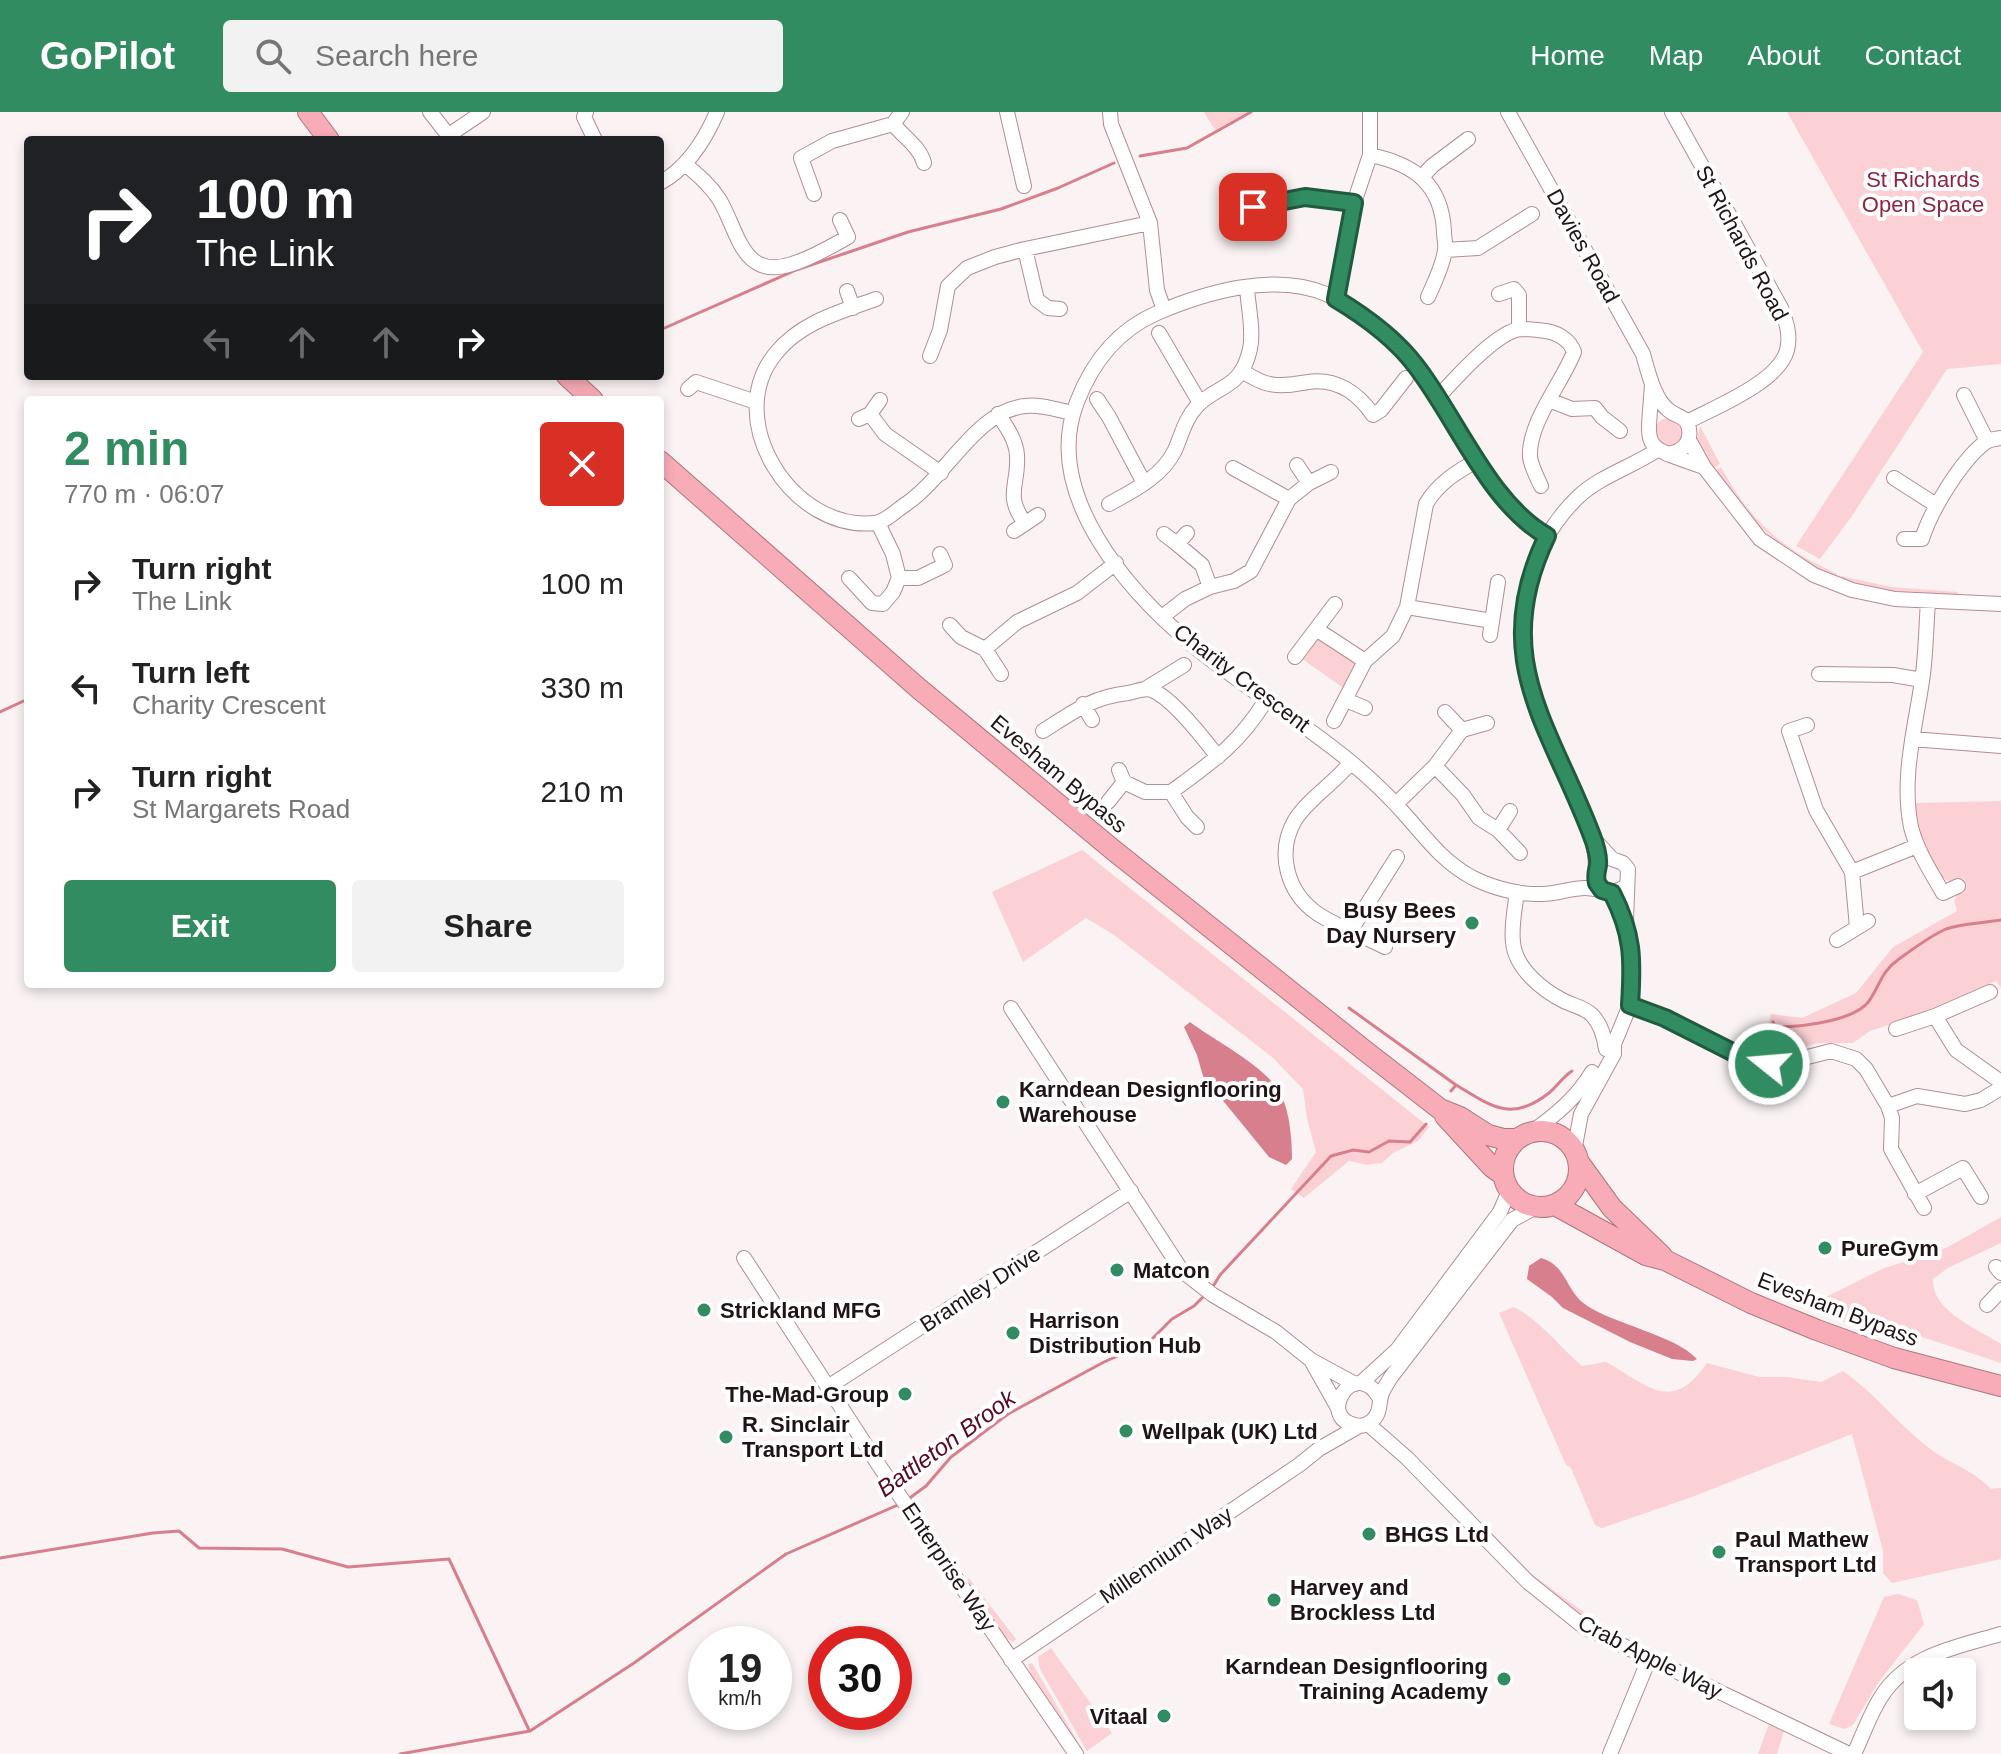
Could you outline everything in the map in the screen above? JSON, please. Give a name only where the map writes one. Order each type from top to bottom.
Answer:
[{"type":"highway","points":[[308,112],[326,136]]},
{"type":"highway","points":[[571,380],[589,396]]},
{"type":"highway","name":"Evesham Bypass","points":[[664,465],[895,668],[1100,839],[1440,1109],[1460,1117],[1488,1135],[1503,1139],[1525,1135]]},
{"type":"highway","name":"Evesham Bypass","points":[[1440,1109],[1451,1125],[1506,1183]]},
{"type":"highway","points":[[1543,1131],[1560,1136],[1576,1156],[1577,1183],[1571,1193],[1546,1206],[1526,1205],[1506,1183],[1506,1153],[1525,1135],[1543,1131]]},
{"type":"highway","name":"Evesham Bypass","points":[[1576,1156],[1612,1208],[1654,1245],[1665,1260]]},
{"type":"highway","name":"Evesham Bypass","points":[[1546,1206],[1751,1303],[1837,1338],[1894,1358],[2001,1386]]},
{"type":"street","points":[[430,112],[449,136]]},
{"type":"street","points":[[453,136],[483,112]]},
{"type":"street","points":[[586,112],[584,117],[593,136]]},
{"type":"street","points":[[664,180],[685,164],[706,135],[717,112]]},
{"type":"street","points":[[1007,112],[1024,186]]},
{"type":"street","points":[[1110,112],[1111,124],[1150,223],[1157,290],[1164,310]]},
{"type":"street","points":[[1336,299],[1354,203],[1370,155],[1370,112]]},
{"type":"street","name":"Davies Road","points":[[1508,112],[1643,354],[1652,383],[1656,442],[1640,461],[1616,471],[1579,495],[1547,536]]},
{"type":"street","name":"St Richards Road","points":[[1672,112],[1781,308],[1788,326],[1788,349],[1774,373],[1687,422]]},
{"type":"street","points":[[814,194],[801,158],[832,141],[898,118],[924,163]]},
{"type":"street","points":[[1422,177],[1468,139]]},
{"type":"street","points":[[1370,155],[1404,165],[1422,177],[1432,189],[1442,211],[1445,250],[1428,297]]},
{"type":"street","points":[[685,164],[713,190],[722,203],[739,246],[763,264],[772,267],[792,265],[848,237],[840,220]]},
{"type":"street","points":[[1236,210],[1305,197],[1354,203]]},
{"type":"street","points":[[1445,250],[1478,248],[1532,214]]},
{"type":"street","points":[[930,356],[940,330],[948,286],[976,264],[1025,249],[1150,223]]},
{"type":"street","points":[[1025,249],[1037,300],[1048,308],[1060,309]]},
{"type":"street","name":"Charity Crescent","points":[[1547,536],[1528,525],[1510,508],[1407,354],[1360,313],[1323,292],[1289,286],[1247,287],[1198,297],[1164,310],[1136,325],[1104,353],[1088,376],[1073,413],[1069,440],[1070,469],[1086,519],[1116,563],[1162,617],[1193,646],[1351,762],[1396,804],[1439,854],[1481,882],[1517,892],[1541,894],[1607,882]]},
{"type":"street","points":[[1109,504],[1165,469],[1183,426],[1200,403],[1227,388],[1241,371],[1250,352],[1247,287]]},
{"type":"street","points":[[1499,294],[1514,289],[1519,295],[1519,329]]},
{"type":"street","points":[[847,291],[853,308]]},
{"type":"street","points":[[876,299],[815,322],[783,344],[767,366],[756,402],[763,446],[793,491],[806,503],[835,517],[860,523],[878,523],[925,490],[979,429],[998,414],[1028,405],[1073,413]]},
{"type":"street","points":[[1438,397],[1479,356],[1519,329],[1550,332],[1574,348],[1573,357],[1532,439],[1530,460],[1541,486]]},
{"type":"street","points":[[1159,333],[1200,403]]},
{"type":"street","points":[[1241,371],[1266,384],[1333,383],[1360,398],[1373,415],[1381,410],[1406,378]]},
{"type":"street","points":[[688,389],[696,382],[756,402]]},
{"type":"street","name":"Davies Road","points":[[1652,383],[1671,412],[1687,422]]},
{"type":"street","points":[[1904,539],[1922,539],[1936,505],[1972,455],[1994,439],[1964,395]]},
{"type":"street","points":[[1097,399],[1144,483]]},
{"type":"street","points":[[880,400],[865,416],[941,473]]},
{"type":"street","points":[[1549,400],[1572,409],[1595,408],[1620,431]]},
{"type":"street","points":[[1656,442],[1658,415],[1671,412]]},
{"type":"street","points":[[998,414],[1015,444],[1018,457],[1013,504],[1026,523]]},
{"type":"street","points":[[1687,422],[1689,440],[1704,467],[1760,539],[1814,575],[1852,590],[1895,599],[2001,604]]},
{"type":"street","points":[[1656,442],[1678,452],[1689,440]]},
{"type":"street","points":[[1656,442],[1704,467]]},
{"type":"street","points":[[1334,721],[1365,661],[1393,636],[1407,607],[1426,504],[1447,479],[1478,460]]},
{"type":"street","points":[[1297,465],[1309,483]]},
{"type":"street","points":[[1233,468],[1289,499]]},
{"type":"street","points":[[1162,617],[1185,599],[1210,587],[1234,581],[1251,571],[1289,499],[1309,483],[1331,472]]},
{"type":"street","points":[[1894,478],[1936,505]]},
{"type":"street","points":[[849,578],[872,603],[886,610],[899,578],[893,554],[878,523]]},
{"type":"street","points":[[1164,534],[1182,538],[1202,565],[1210,587]]},
{"type":"street","points":[[1525,1135],[1564,1108],[1581,1091],[1610,1046],[1630,1005],[1633,966],[1626,920],[1607,882],[1593,838],[1532,698],[1525,663],[1522,619],[1526,592],[1547,536]]},
{"type":"street","points":[[899,578],[918,578],[945,565],[940,554]]},
{"type":"street","points":[[985,649],[1017,622],[1077,593],[1116,563]]},
{"type":"street","points":[[1407,607],[1491,628],[1498,582]]},
{"type":"street","points":[[1928,602],[1908,797],[1917,846],[1943,893],[1958,886]]},
{"type":"street","points":[[1295,657],[1335,604]]},
{"type":"street","points":[[950,625],[961,637],[985,649],[1001,674]]},
{"type":"street","points":[[1316,629],[1365,661]]},
{"type":"street","points":[[1043,731],[1083,704],[1111,694],[1145,689],[1184,665]]},
{"type":"street","points":[[1819,674],[1893,675],[1922,680]]},
{"type":"street","points":[[1145,689],[1157,693],[1189,722],[1218,757]]},
{"type":"street","points":[[1108,802],[1122,776],[1145,792],[1171,792],[1218,757],[1247,730],[1266,700]]},
{"type":"street","points":[[1346,700],[1365,708]]},
{"type":"street","points":[[1083,704],[1092,720]]},
{"type":"street","points":[[1445,712],[1462,730]]},
{"type":"street","points":[[1396,804],[1435,766],[1462,730],[1487,723]]},
{"type":"street","points":[[1807,725],[1789,731],[1816,810],[1852,872],[1863,924],[1837,940]]},
{"type":"street","points":[[1912,739],[2001,746]]},
{"type":"street","points":[[1351,762],[1294,822],[1287,839],[1285,859],[1291,883],[1316,913],[1385,947]]},
{"type":"street","points":[[1435,766],[1463,795],[1479,818],[1498,830],[1520,853]]},
{"type":"street","points":[[1171,792],[1197,829]]},
{"type":"street","points":[[1498,830],[1510,811]]},
{"type":"street","points":[[1593,838],[1612,859],[1623,863],[1628,869],[1629,878],[1607,882]]},
{"type":"street","points":[[1852,872],[1917,846]]},
{"type":"street","points":[[1351,930],[1397,857]]},
{"type":"street","points":[[1607,882],[1612,859]]},
{"type":"street","points":[[1388,873],[1401,882]]},
{"type":"street","points":[[1517,892],[1513,945],[1518,959],[1526,972],[1595,1019],[1614,1054],[1581,1114],[1576,1156]]},
{"type":"street","points":[[1896,1029],[1990,992]]},
{"type":"street","points":[[1630,1005],[1665,1018],[1752,1062],[1788,1062],[1831,1051],[1856,1059],[1866,1069],[1888,1106],[1892,1118],[1891,1149],[1924,1208]]},
{"type":"street","points":[[1011,1008],[1182,1271],[1208,1292],[1276,1332],[1311,1360],[1375,1390],[1380,1403]]},
{"type":"street","points":[[1935,1016],[1956,1050],[2001,1082]]},
{"type":"street","points":[[1888,1106],[1905,1099],[1926,1096],[1965,1104],[1981,1100],[2001,1088]]},
{"type":"street","points":[[1915,1194],[1963,1168],[1981,1197]]},
{"type":"street","name":"Millennium Way","points":[[1319,1449],[1339,1411],[1341,1393],[1358,1383],[1397,1350],[1500,1212],[1506,1183]]},
{"type":"street","name":"Bramley Drive","points":[[828,1387],[1131,1191]]},
{"type":"street","name":"Millennium Way","points":[[1011,1660],[1319,1449],[1375,1419],[1391,1377],[1512,1220],[1546,1206]]},
{"type":"street","name":"Enterprise Way","points":[[744,1258],[1069,1752]]},
{"type":"street","points":[[1987,1305],[2001,1290]]},
{"type":"street","points":[[1311,1360],[1346,1421],[1364,1425]]},
{"type":"street","name":"Crab Apple Way","points":[[1380,1403],[1388,1430],[1407,1458]]},
{"type":"street","name":"Crab Apple Way","points":[[1364,1425],[1407,1458],[1528,1582],[1584,1627],[1851,1754]]},
{"type":"street","points":[[1851,1754],[1881,1696],[1899,1675],[1929,1656],[2001,1634]]},
{"type":"street","points":[[1610,1754],[1649,1659]]},
{"type":"green space","points":[[1204,112],[1248,112],[1215,130]]},
{"type":"green space","name":"St Richards Open Space","points":[[1787,112],[2001,112],[2001,364],[1947,369],[1852,516],[1820,559],[1796,546],[1923,352]]},
{"type":"green space","points":[[1669,418],[1679,422],[1683,432],[1679,442],[1669,446],[1659,442],[1655,432],[1659,422]]},
{"type":"green space","points":[[1700,426],[1720,464],[1712,470],[1697,441]]},
{"type":"green space","points":[[1721,467],[1744,503],[1769,531],[1799,554],[1837,574],[1836,577],[1798,557],[1768,533],[1714,472]]},
{"type":"green space","points":[[1841,576],[1891,587],[1958,592],[1957,596],[1896,592],[1839,579]]},
{"type":"green space","points":[[1319,637],[1357,663],[1345,689],[1302,659]]},
{"type":"green space","points":[[2001,801],[2001,988],[1996,981],[1936,1010],[1870,1031],[1853,1043],[1817,1043],[1789,1051],[1782,1037],[1769,1037],[1767,1030],[1771,1014],[1802,1018],[1856,993],[1893,947],[1957,911],[1954,901],[1959,891],[1967,885],[1963,878],[1950,882],[1935,869],[1925,847],[1913,803]]},
{"type":"green space","points":[[1082,850],[1429,1127],[1418,1141],[1393,1153],[1382,1163],[1367,1165],[1349,1161],[1304,1198],[1291,1189],[1316,1152],[1303,1089],[1272,1057],[1114,935],[1086,918],[1023,962],[992,892]]},
{"type":"green space","points":[[2001,1217],[2001,1243],[1948,1268],[1933,1279],[1934,1290],[1948,1310],[2001,1344],[2001,1363],[1913,1334],[1844,1322],[1806,1307],[1882,1269],[1948,1247]]},
{"type":"green space","points":[[1514,1307],[1541,1327],[1582,1366],[1606,1362],[1659,1391],[1670,1392],[1682,1388],[1707,1363],[1759,1377],[1821,1382],[1843,1371],[1933,1451],[1970,1472],[1991,1489],[2001,1488],[2001,1559],[1892,1583],[1883,1573],[1883,1551],[1852,1434],[1692,1497],[1602,1528],[1595,1525],[1499,1313]]},
{"type":"green space","points":[[1455,1495],[1522,1567],[1601,1625],[1568,1609],[1547,1592],[1485,1531],[1456,1500]]},
{"type":"green space","points":[[969,1578],[1016,1639],[1013,1642],[1002,1635],[967,1582]]},
{"type":"green space","points":[[1898,1594],[1917,1600],[1924,1624],[1878,1683],[1853,1725],[1844,1729],[1829,1724],[1884,1597]]},
{"type":"green space","points":[[1051,1648],[1112,1733],[1087,1751],[1040,1669],[1038,1657]]},
{"type":"green space","points":[[1032,1663],[1085,1754],[1032,1679],[1028,1664]]},
{"type":"green space","points":[[1769,1724],[1784,1731],[1777,1754],[1758,1754]]},
{"type":"shaded area","points":[[1190,1022],[1254,1065],[1275,1086],[1285,1104],[1290,1128],[1292,1159],[1286,1165],[1269,1157],[1203,1076],[1184,1027]]},
{"type":"shaded area","points":[[1541,1258],[1562,1273],[1586,1305],[1674,1343],[1697,1359],[1672,1359],[1630,1342],[1563,1308],[1527,1279],[1529,1266]]},
{"type":"waterway","points":[[1140,156],[1187,148],[1251,112]]},
{"type":"waterway","points":[[664,328],[796,270],[908,232],[1001,209],[1114,163]]},
{"type":"waterway","points":[[0,712],[24,701]]},
{"type":"waterway","points":[[1773,1022],[1774,1027],[1797,1026],[1827,1022],[1854,1013],[1871,998],[1889,968],[1928,939],[1952,927],[2001,920]]},
{"type":"waterway","points":[[1349,1008],[1456,1085]]},
{"type":"waterway","name":"Battleton Brook","points":[[1451,1091],[1456,1085],[1491,1105],[1512,1109],[1536,1102],[1572,1071]]},
{"type":"waterway","name":"Battleton Brook","points":[[1212,1288],[1220,1275],[1331,1156],[1353,1150],[1369,1152],[1389,1141],[1410,1142],[1426,1124]]},
{"type":"waterway","name":"Battleton Brook","points":[[907,1500],[926,1486],[951,1457],[1008,1414],[1104,1362],[1149,1342],[1172,1319],[1204,1296]]},
{"type":"waterway","name":"Battleton Brook","points":[[400,1754],[530,1731],[634,1663],[786,1554],[900,1504]]},
{"type":"waterway","points":[[0,1558],[179,1531],[199,1548],[282,1549],[348,1567],[449,1559],[529,1730]]},
{"type":"place","name":"Busy Bees Day Nursery","points":[[1472,923]]},
{"type":"place","name":"Karndean Designflooring Warehouse","points":[[1003,1102]]},
{"type":"place","name":"PureGym","points":[[1825,1248]]},
{"type":"place","name":"Matcon","points":[[1117,1270]]},
{"type":"place","name":"Strickland MFG","points":[[704,1310]]},
{"type":"place","name":"Harrison Distribution Hub","points":[[1013,1333]]},
{"type":"place","name":"The-Mad-Group","points":[[905,1394]]},
{"type":"place","name":"Wellpak (UK) Ltd","points":[[1126,1431]]},
{"type":"place","name":"R. Sinclair Transport Ltd","points":[[726,1437]]},
{"type":"place","name":"BHGS Ltd","points":[[1369,1534]]},
{"type":"place","name":"Paul Mathew Transport Ltd","points":[[1719,1552]]},
{"type":"place","name":"Harvey and Brockless Ltd","points":[[1274,1600]]},
{"type":"place","name":"Karndean Designflooring Training Academy","points":[[1504,1679]]},
{"type":"place","name":"Vitaal","points":[[1164,1716]]},
{"type":"route","points":[[1253,207],[1305,197],[1354,203],[1336,299],[1360,313],[1407,354],[1510,508],[1528,525],[1547,536],[1526,592],[1522,619],[1525,663],[1532,698],[1593,838],[1598,866],[1597,883],[1602,890],[1612,893],[1626,920],[1633,966],[1630,1005],[1665,1018],[1752,1062],[1769,1064]]}]
